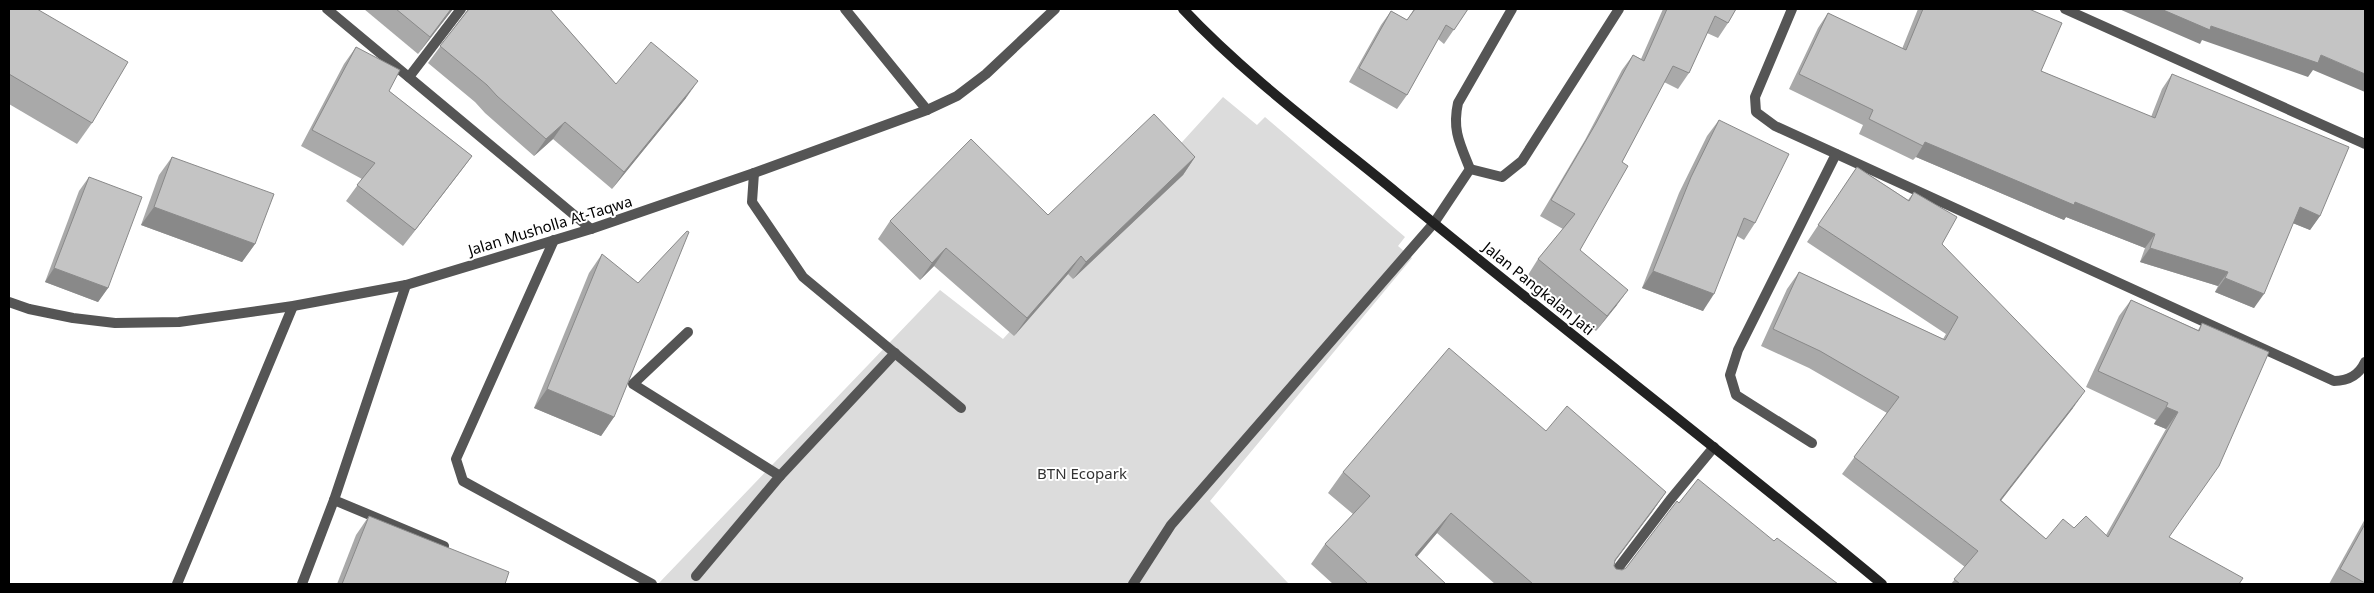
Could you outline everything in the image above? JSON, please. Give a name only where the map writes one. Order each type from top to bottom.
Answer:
[{"type":"main road","name":"Jalan Pangkalan Jati","points":[[1183,9],[1205,32],[1270,88],[1434,223],[1882,584]]},
{"type":"street","points":[[327,9],[591,229]]},
{"type":"street","points":[[409,77],[462,9]]},
{"type":"street","points":[[844,9],[927,110]]},
{"type":"street","name":"Jalan Musholla At-Taqwa","points":[[9,302],[29,309],[73,318],[115,323],[179,322],[293,306],[406,285],[591,229],[754,173],[927,110],[957,96],[986,74],[1055,9]]},
{"type":"street","points":[[1470,169],[1458,139],[1454,121],[1458,103],[1512,9]]},
{"type":"street","points":[[1792,9],[1755,97],[1756,112],[1775,126],[2334,382],[2346,381],[2362,370],[2365,362]]},
{"type":"street","points":[[2065,9],[2365,144]]},
{"type":"street","points":[[1470,169],[1502,177],[1522,161],[1616,10]]},
{"type":"street","points":[[1812,443],[1736,395],[1730,375],[1738,350],[1836,154]]},
{"type":"street","points":[[1133,584],[1171,525],[1434,223],[1470,169]]},
{"type":"street","points":[[754,173],[752,202],[802,277],[961,408]]},
{"type":"street","points":[[554,240],[456,460],[463,482],[652,584]]},
{"type":"street","points":[[302,584],[334,500],[406,285]]},
{"type":"street","points":[[177,584],[293,306]]},
{"type":"street","points":[[688,332],[633,384],[780,476]]},
{"type":"street","points":[[696,576],[780,476],[895,353]]},
{"type":"street","points":[[1606,584],[1670,500],[1714,447]]},
{"type":"street","points":[[334,500],[445,547]]},
{"type":"green space","name":"BTN Ecopark","points":[[1223,97],[1257,125],[1265,117],[1405,237],[1398,246],[1412,258],[1210,501],[1289,584],[658,584],[940,290],[1003,339]]},
{"type":"building","points":[[9,9],[37,9],[128,62],[92,123],[9,74]]},
{"type":"building","points":[[396,9],[451,9],[430,37]]},
{"type":"building","points":[[469,9],[550,9],[616,84],[651,42],[698,81],[624,172],[565,122],[546,139],[487,85],[440,46]]},
{"type":"building","points":[[1415,9],[1468,9],[1454,30],[1446,25],[1407,95],[1359,68],[1391,11],[1407,20]]},
{"type":"building","points":[[1667,9],[1736,9],[1728,23],[1715,16],[1689,73],[1673,66],[1622,162],[1628,166],[1580,250],[1628,290],[1607,316],[1538,259],[1575,214],[1551,200],[1633,55],[1644,61]]},
{"type":"building","points":[[1923,9],[2029,9],[2062,23],[2041,71],[2155,118],[2172,74],[2349,147],[2320,216],[2300,207],[2264,294],[2225,278],[2228,272],[2150,248],[2155,234],[2075,202],[2074,205],[1925,142],[1923,146],[1869,119],[1873,110],[1799,74],[1828,13],[1906,50]]},
{"type":"building","points":[[2161,9],[2365,9],[2365,74],[2321,55],[2318,63],[2211,26],[2210,30]]},
{"type":"building","points":[[356,47],[400,70],[389,91],[472,156],[415,230],[357,185],[375,163],[312,130]]},
{"type":"building","points":[[1154,114],[1195,157],[1086,262],[1081,256],[1027,318],[946,248],[932,263],[890,221],[971,139],[1048,215]]},
{"type":"building","points":[[1719,120],[1789,154],[1755,223],[1744,218],[1714,294],[1653,271],[1691,177]]},
{"type":"building","points":[[172,157],[274,194],[255,244],[154,207]]},
{"type":"building","points":[[1857,167],[1909,201],[1914,192],[1957,217],[1942,244],[2085,391],[2000,500],[2046,539],[2063,519],[2074,528],[2086,516],[2108,537],[2178,412],[2166,407],[2168,403],[2098,371],[2131,300],[2199,331],[2202,323],[2269,352],[2219,466],[2169,537],[2243,578],[2239,584],[1960,584],[1954,579],[1978,551],[1854,457],[1899,397],[1820,351],[1773,329],[1799,272],[1945,340],[1958,317],[1818,225]]},
{"type":"building","points":[[89,177],[142,197],[108,288],[54,268]]},
{"type":"building","points":[[687,231],[689,232],[614,417],[547,389],[602,254],[638,283]]},
{"type":"building","points":[[1449,348],[1546,431],[1567,406],[1666,492],[1615,560],[1614,566],[1616,569],[1622,570],[1626,568],[1677,501],[1679,503],[1698,479],[1774,541],[1777,538],[1838,584],[1533,584],[1451,513],[1415,555],[1446,584],[1368,584],[1325,544],[1370,496],[1343,472]]},
{"type":"building","points":[[369,516],[509,572],[505,584],[342,584]]},
{"type":"building","points":[[2365,524],[2365,583],[2340,569]]}]
